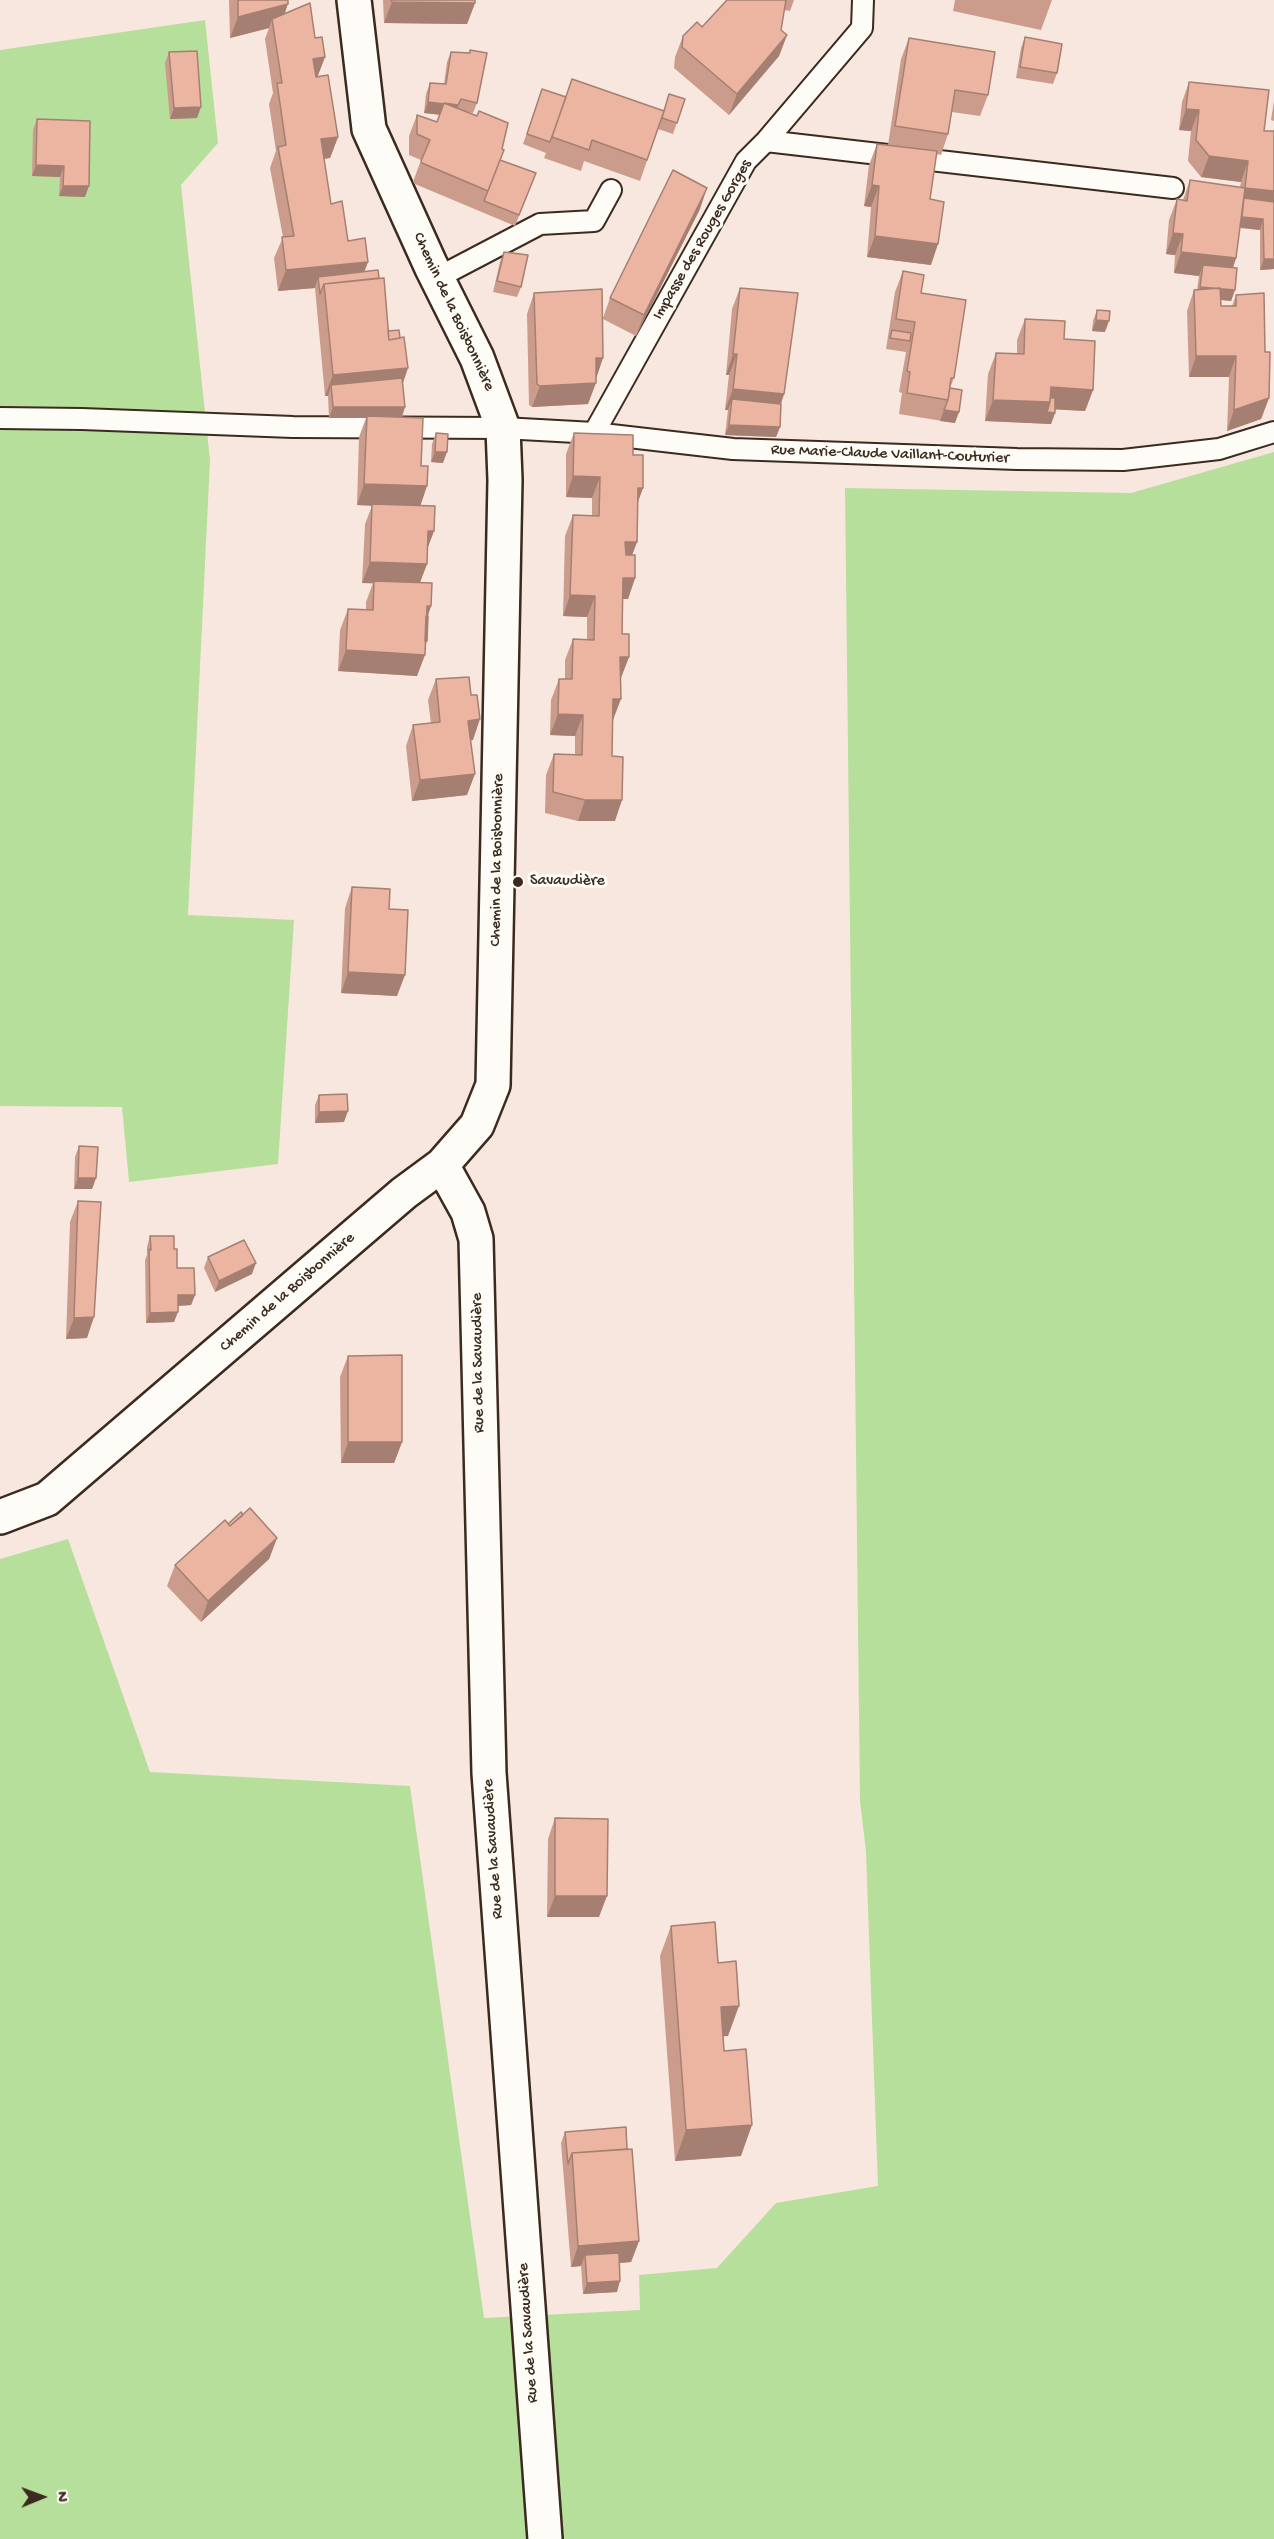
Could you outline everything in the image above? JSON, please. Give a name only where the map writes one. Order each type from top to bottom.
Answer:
[{"type":"street","name":"Chemin de la Boisbonnière","points":[[0,1517],[47,1499],[404,1193],[442,1165],[477,1125],[493,1085],[505,492],[503,428],[477,358],[437,278],[369,129],[354,0]]},
{"type":"street","name":"Rue de la Savaudière","points":[[442,1165],[464,1203],[476,1239],[489,1773],[545,2539]]},
{"type":"lane","name":"Impasse des Rouges Gorges","points":[[594,433],[746,160],[766,141],[862,28],[863,0]]},
{"type":"lane","points":[[766,141],[1173,188]]},
{"type":"lane","points":[[437,278],[540,224],[594,221],[611,190]]},
{"type":"lane","name":"Rue Marie-Claude Vaillant-Couturier","points":[[0,418],[82,418],[293,427],[503,428],[594,433],[733,449],[1017,459],[1123,460],[1219,449],[1274,432]]},
{"type":"green space","points":[[205,20],[218,143],[181,185],[210,460],[188,915],[294,920],[278,1164],[129,1182],[122,1107],[0,1106],[0,50]]},
{"type":"green space","points":[[1274,452],[1274,2539],[0,2539],[0,1559],[68,1539],[150,1772],[410,1786],[484,2318],[640,2310],[639,2275],[717,2268],[776,2203],[878,2186],[866,1851],[860,1801],[845,488],[1131,493]]},
{"type":"building","points":[[238,0],[288,0],[288,4],[238,17]]},
{"type":"building","points":[[391,0],[475,0],[475,3],[392,2]]},
{"type":"building","points":[[727,0],[786,0],[781,30],[787,35],[737,94],[682,47],[683,36],[697,22],[702,27]]},
{"type":"building","points":[[310,3],[315,38],[322,37],[325,57],[313,59],[316,77],[328,75],[338,137],[321,139],[331,204],[342,201],[348,241],[365,238],[368,262],[286,270],[282,237],[294,236],[278,147],[286,145],[277,83],[282,83],[272,19]]},
{"type":"building","points":[[1025,37],[1062,44],[1057,73],[1020,67]]},
{"type":"building","points":[[909,38],[995,52],[988,95],[955,90],[948,134],[895,126]]},
{"type":"building","points":[[470,50],[487,53],[477,103],[461,99],[458,105],[428,102],[430,83],[446,84],[451,52],[470,53]]},
{"type":"building","points":[[197,51],[201,107],[174,108],[169,52]]},
{"type":"building","points":[[572,79],[664,111],[647,160],[592,140],[589,150],[552,137]]},
{"type":"building","points":[[1189,82],[1269,90],[1264,131],[1274,131],[1274,191],[1245,188],[1248,161],[1209,156],[1196,140],[1199,110],[1186,109]]},
{"type":"building","points":[[542,89],[566,97],[550,142],[527,134]]},
{"type":"building","points":[[669,94],[685,99],[677,123],[662,118]]},
{"type":"building","points":[[444,103],[477,116],[479,111],[508,123],[502,149],[504,150],[488,191],[421,161],[430,140],[417,134],[417,115],[437,122]]},
{"type":"building","points":[[37,119],[90,121],[89,186],[63,186],[64,166],[36,165]]},
{"type":"building","points":[[877,144],[937,151],[930,199],[944,202],[938,244],[875,236],[879,186],[872,185]]},
{"type":"building","points":[[500,160],[536,173],[519,215],[484,201]]},
{"type":"building","points":[[673,170],[707,188],[644,315],[610,298]]},
{"type":"building","points":[[1190,180],[1245,188],[1236,258],[1181,252],[1183,234],[1173,233],[1177,199],[1187,201]]},
{"type":"building","points":[[1244,198],[1274,202],[1274,259],[1264,259],[1263,219],[1242,217]]},
{"type":"building","points":[[504,252],[528,255],[521,287],[497,281]]},
{"type":"building","points":[[1203,265],[1237,268],[1235,290],[1200,287]]},
{"type":"building","points":[[378,270],[379,278],[324,284],[320,294],[318,277]]},
{"type":"building","points":[[903,271],[924,275],[921,293],[966,300],[954,378],[951,378],[948,400],[907,393],[910,372],[907,371],[915,322],[896,319]]},
{"type":"building","points":[[384,278],[389,340],[404,337],[408,368],[333,375],[324,284]]},
{"type":"building","points":[[740,288],[798,293],[784,394],[733,389],[737,354],[733,354]]},
{"type":"building","points":[[1220,288],[1221,306],[1236,306],[1236,295],[1264,293],[1265,352],[1270,352],[1269,398],[1234,410],[1236,356],[1196,356],[1194,290]]},
{"type":"building","points":[[602,289],[603,358],[596,358],[596,383],[540,386],[537,384],[534,293]]},
{"type":"building","points":[[1097,310],[1110,311],[1109,321],[1096,320]]},
{"type":"building","points":[[1025,319],[1065,321],[1064,339],[1095,341],[1093,390],[1051,387],[1050,402],[993,400],[996,353],[1024,354]]},
{"type":"building","points":[[399,330],[400,338],[389,340],[388,331]]},
{"type":"building","points":[[892,330],[911,333],[910,341],[890,338]]},
{"type":"building","points":[[402,378],[405,407],[333,407],[331,385]]},
{"type":"building","points":[[950,388],[962,390],[959,412],[944,410]]},
{"type":"building","points":[[1050,398],[1055,398],[1055,413],[1047,412]]},
{"type":"building","points":[[732,399],[781,404],[780,427],[729,425]]},
{"type":"building","points":[[367,416],[423,418],[421,466],[428,466],[427,486],[364,484]]},
{"type":"building","points":[[436,433],[448,434],[447,452],[435,452]]},
{"type":"building","points":[[574,433],[633,435],[633,455],[643,455],[643,488],[638,488],[637,542],[625,542],[626,555],[635,555],[635,578],[623,578],[622,634],[629,634],[629,657],[620,657],[621,699],[613,699],[612,756],[623,757],[622,800],[585,800],[553,792],[554,754],[582,755],[583,715],[558,714],[559,679],[572,679],[573,639],[594,640],[595,596],[570,595],[573,515],[599,516],[600,477],[573,476]]},
{"type":"building","points":[[372,504],[435,506],[434,531],[428,531],[427,564],[370,562]]},
{"type":"building","points":[[374,581],[432,583],[431,606],[427,606],[425,655],[346,650],[348,609],[373,610]]},
{"type":"building","points":[[426,616],[428,616],[427,641],[425,641]]},
{"type":"building","points":[[469,677],[471,695],[477,695],[480,719],[468,721],[475,774],[420,780],[413,725],[440,722],[436,679]]},
{"type":"building","points":[[352,887],[390,889],[389,909],[408,910],[405,975],[348,972]]},
{"type":"building","points":[[347,1094],[348,1111],[319,1112],[319,1095]]},
{"type":"building","points":[[79,1146],[98,1147],[96,1178],[78,1178]]},
{"type":"building","points":[[78,1201],[101,1202],[94,1317],[74,1318]]},
{"type":"building","points":[[150,1236],[174,1236],[177,1268],[194,1268],[195,1295],[178,1295],[178,1312],[150,1313]]},
{"type":"building","points":[[244,1240],[256,1263],[219,1281],[208,1257]]},
{"type":"building","points":[[402,1355],[402,1442],[348,1442],[348,1356]]},
{"type":"building","points":[[250,1508],[277,1538],[208,1601],[175,1565],[225,1520],[230,1526]]},
{"type":"building","points":[[241,1512],[243,1515],[230,1526],[228,1524]]},
{"type":"building","points":[[555,1818],[608,1819],[607,1896],[555,1896]]},
{"type":"building","points":[[715,1922],[718,1963],[736,1961],[739,2006],[721,2007],[724,2051],[746,2049],[752,2125],[686,2130],[671,1926]]},
{"type":"building","points":[[626,2127],[627,2149],[572,2153],[568,2164],[565,2132]]},
{"type":"building","points":[[632,2149],[639,2241],[578,2246],[572,2153]]},
{"type":"building","points":[[619,2253],[620,2281],[587,2283],[585,2255]]},
{"type":"place","name":"Savaudière","points":[[518,882]]}]
